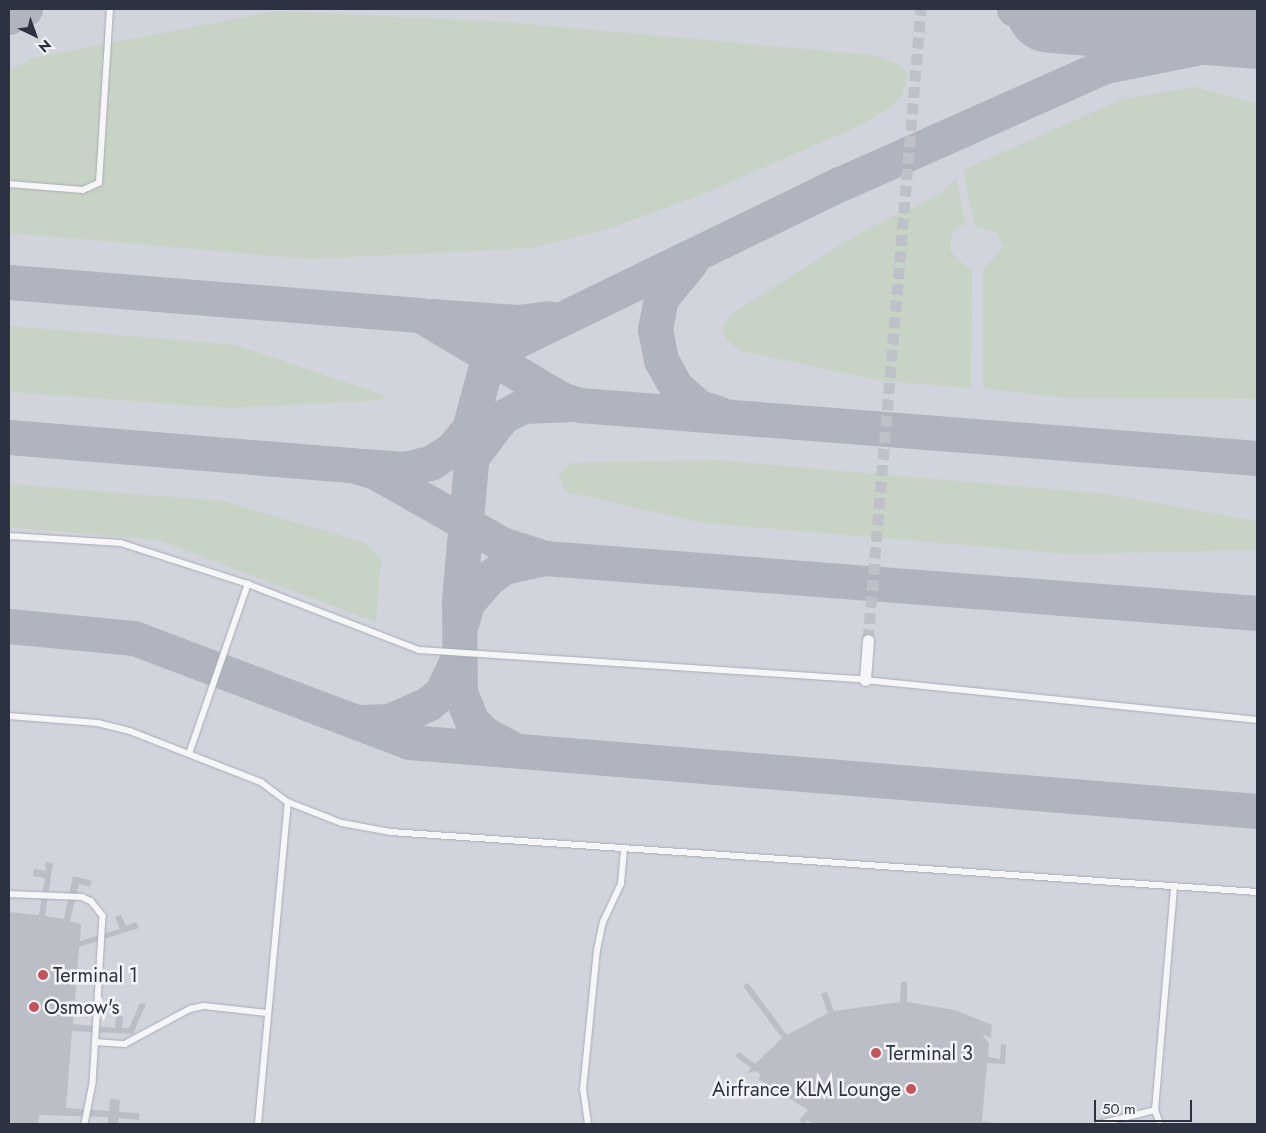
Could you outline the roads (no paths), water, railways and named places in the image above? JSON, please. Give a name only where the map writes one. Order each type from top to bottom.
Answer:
[{"type":"street","points":[[865,680],[868,640]]},
{"type":"lane","points":[[9,184],[83,190],[100,183],[110,9]]},
{"type":"lane","points":[[9,536],[121,543],[248,584],[419,650],[865,680],[1257,720]]},
{"type":"lane","points":[[189,754],[248,584]]},
{"type":"lane","points":[[9,716],[98,723],[189,754],[261,782],[288,802],[342,823],[390,832],[1174,889],[1257,892]]},
{"type":"lane","points":[[258,1124],[288,802]]},
{"type":"lane","points":[[588,1124],[583,1090],[597,950],[603,922],[621,884],[624,848]]},
{"type":"lane","points":[[1160,1124],[1155,1110],[1174,889]]},
{"type":"lane","points":[[9,894],[82,897],[98,907],[104,929],[96,1042],[85,1124]]},
{"type":"lane","points":[[96,1042],[125,1044],[190,1009],[204,1006],[267,1013]]},
{"type":"lane","points":[[1099,1124],[1155,1110]]},
{"type":"tunnel","points":[[868,640],[921,9]]},
{"type":"place","name":"Terminal 1","points":[[43,975]]},
{"type":"place","name":"Osmow's","points":[[34,1007]]},
{"type":"place","name":"Terminal 3","points":[[876,1053]]},
{"type":"place","name":"Airfrance KLM Lounge","points":[[911,1089]]}]
